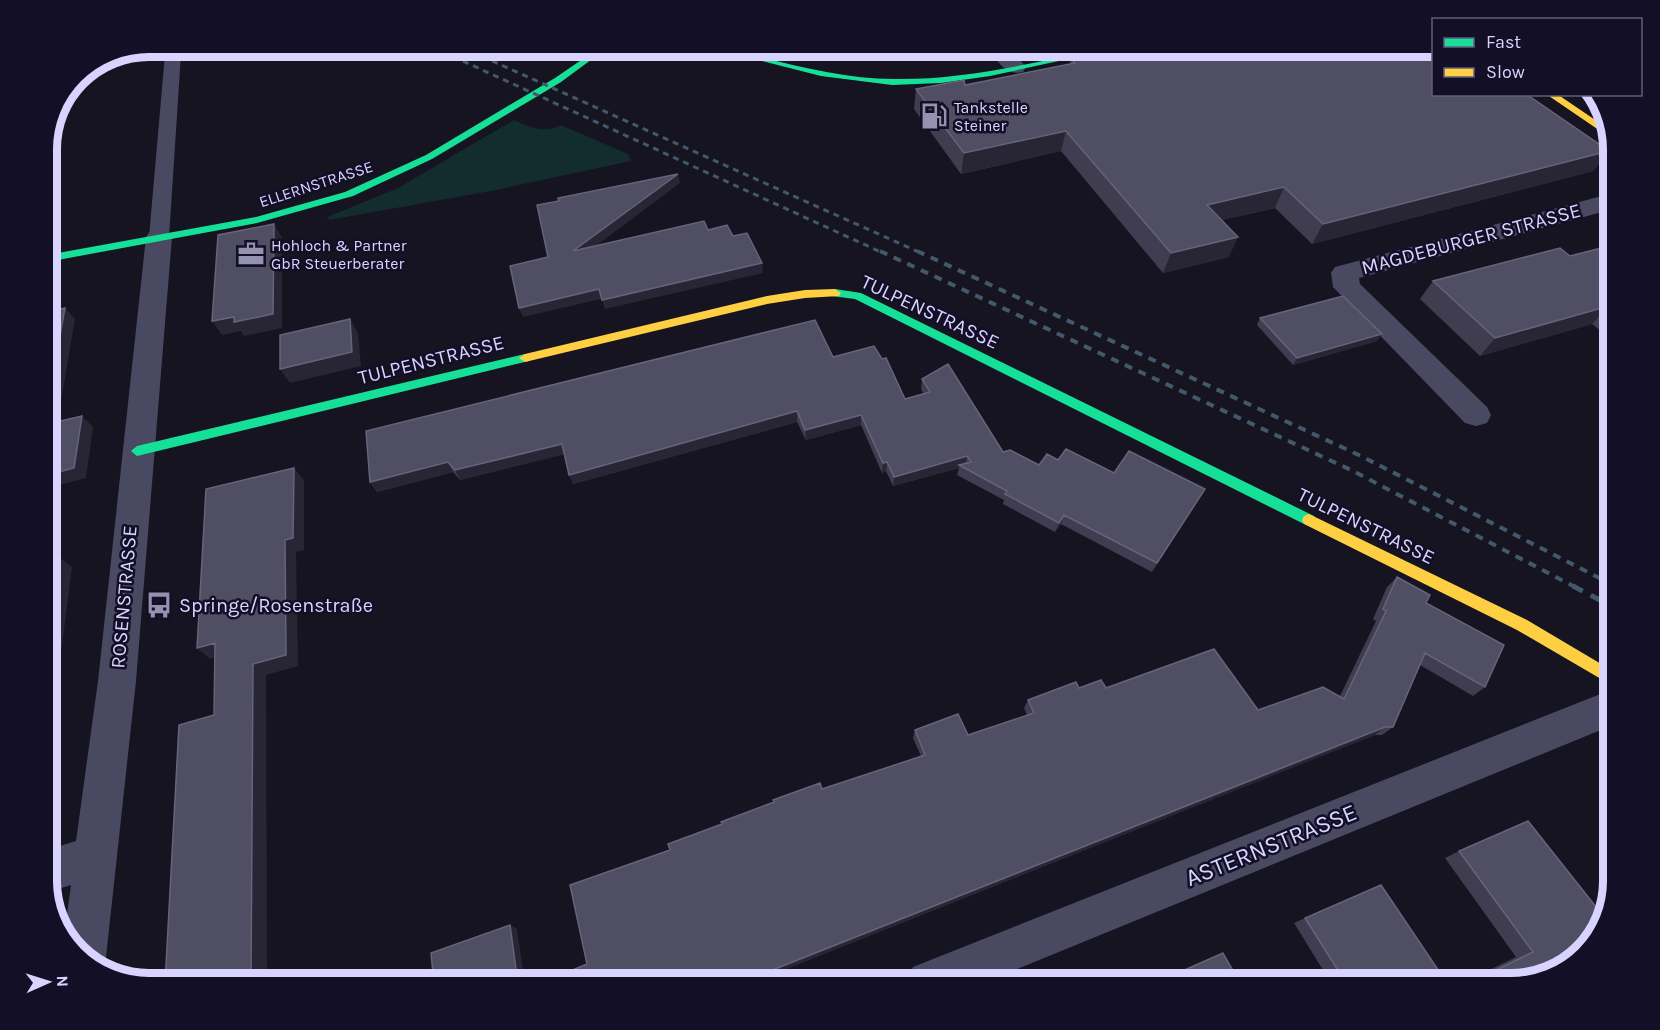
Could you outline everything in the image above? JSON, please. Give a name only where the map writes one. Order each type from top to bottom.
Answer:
[{"type":"street","name":"ELLERNSTRASSE","points":[[57,257],[257,220],[318,204],[368,187],[429,157],[549,85],[590,57]]},
{"type":"street","points":[[751,57],[864,80],[904,82],[964,78],[1068,57]]},
{"type":"street","points":[[1006,57],[1015,67]]},
{"type":"street","points":[[1553,96],[1600,129]]},
{"type":"street","name":"MAGDEBURGER STRASSE","points":[[1476,415],[1347,286],[1344,273],[1603,204]]},
{"type":"street","name":"ROSENSTRASSE","points":[[85,947],[94,855],[117,681],[159,237]]},
{"type":"street","name":"TULPENSTRASSE","points":[[137,451],[797,293],[836,292],[856,296],[1522,624],[1603,673]]},
{"type":"street","name":"ASTERNSTRASSE","points":[[956,973],[1603,710]]},
{"type":"street","points":[[57,868],[94,855]]},
{"type":"lane","points":[[159,237],[173,57]]},
{"type":"green space","points":[[514,120],[543,129],[561,125],[628,154],[631,161],[491,191],[329,220],[327,217],[398,188]]},
{"type":"building","points":[[1432,57],[1432,96],[1529,96],[1603,147],[1603,153],[1323,224],[1284,187],[1207,205],[1238,237],[1171,253],[1066,131],[964,153],[916,89],[964,80],[965,85],[1075,63],[1071,58]]},
{"type":"building","points":[[678,174],[573,251],[704,221],[708,230],[727,225],[733,236],[747,233],[762,263],[602,300],[599,289],[519,308],[510,266],[548,257],[537,205],[559,201],[558,198]]},
{"type":"building","points":[[274,224],[273,314],[234,322],[234,317],[212,321],[218,235]]},
{"type":"building","points":[[1560,248],[1570,256],[1603,248],[1603,308],[1495,338],[1433,281]]},
{"type":"building","points":[[1343,296],[1382,334],[1297,358],[1260,318]]},
{"type":"building","points":[[65,308],[57,352],[57,310]]},
{"type":"building","points":[[350,319],[352,352],[280,369],[280,335]]},
{"type":"building","points":[[815,320],[833,357],[874,346],[882,359],[886,358],[905,399],[930,392],[922,379],[948,364],[1003,452],[1010,450],[1039,465],[1047,454],[1058,460],[1066,449],[1114,473],[1129,451],[1205,489],[1157,563],[1064,515],[1059,523],[1005,494],[1007,491],[959,465],[971,462],[967,456],[894,477],[887,462],[883,463],[861,415],[805,430],[797,411],[569,475],[562,444],[455,470],[448,462],[370,482],[366,431]]},
{"type":"building","points":[[82,416],[74,468],[57,472],[57,422]]},
{"type":"building","points":[[294,468],[293,538],[285,540],[286,655],[253,664],[251,973],[166,973],[179,725],[214,715],[215,643],[197,648],[206,489]]},
{"type":"building","points":[[1397,577],[1430,595],[1426,603],[1504,645],[1485,687],[1425,653],[1393,727],[1385,727],[765,973],[565,973],[587,964],[570,885],[670,850],[668,844],[722,824],[721,822],[774,802],[773,800],[820,783],[822,789],[925,755],[915,730],[958,714],[968,735],[1034,713],[1028,700],[1076,682],[1079,688],[1101,680],[1106,688],[1214,649],[1258,710],[1323,687],[1344,699],[1386,611],[1383,609]]},
{"type":"building","points":[[1528,821],[1598,910],[1591,927],[1576,946],[1557,961],[1535,970],[1490,973],[1533,952],[1459,851]]},
{"type":"building","points":[[1381,885],[1440,973],[1340,973],[1305,918]]},
{"type":"building","points":[[510,925],[517,973],[433,973],[431,953]]},
{"type":"building","points":[[1223,953],[1234,973],[1178,973]]},
{"type":"railway","points":[[454,57],[883,253]]},
{"type":"railway","points":[[483,57],[921,253]]},
{"type":"railway","points":[[880,251],[1351,470],[1575,587]]},
{"type":"railway","points":[[917,251],[1361,456],[1603,580]]},
{"type":"railway","points":[[1573,586],[1603,602]]},
{"type":"traffic: fast","points":[[57,257],[257,220],[349,194],[429,157],[558,80],[591,57]]},
{"type":"traffic: fast","points":[[750,57],[821,73],[868,81],[892,82],[965,77],[1072,57]]},
{"type":"traffic: fast","points":[[835,293],[857,296],[1309,520]]},
{"type":"traffic: fast","points":[[137,451],[525,358]]},
{"type":"traffic: slow","points":[[1553,96],[1600,128]]},
{"type":"traffic: slow","points":[[525,358],[767,300],[805,294],[835,293]]},
{"type":"traffic: slow","points":[[1309,520],[1522,625],[1603,673]]},
{"type":"place","name":"Tankstelle Steiner","points":[[934,116]]},
{"type":"place","name":"Hohloch & Partner GbR Steuerberater","points":[[251,254]]},
{"type":"place","name":"Springe/Rosenstraße","points":[[159,605]]}]
